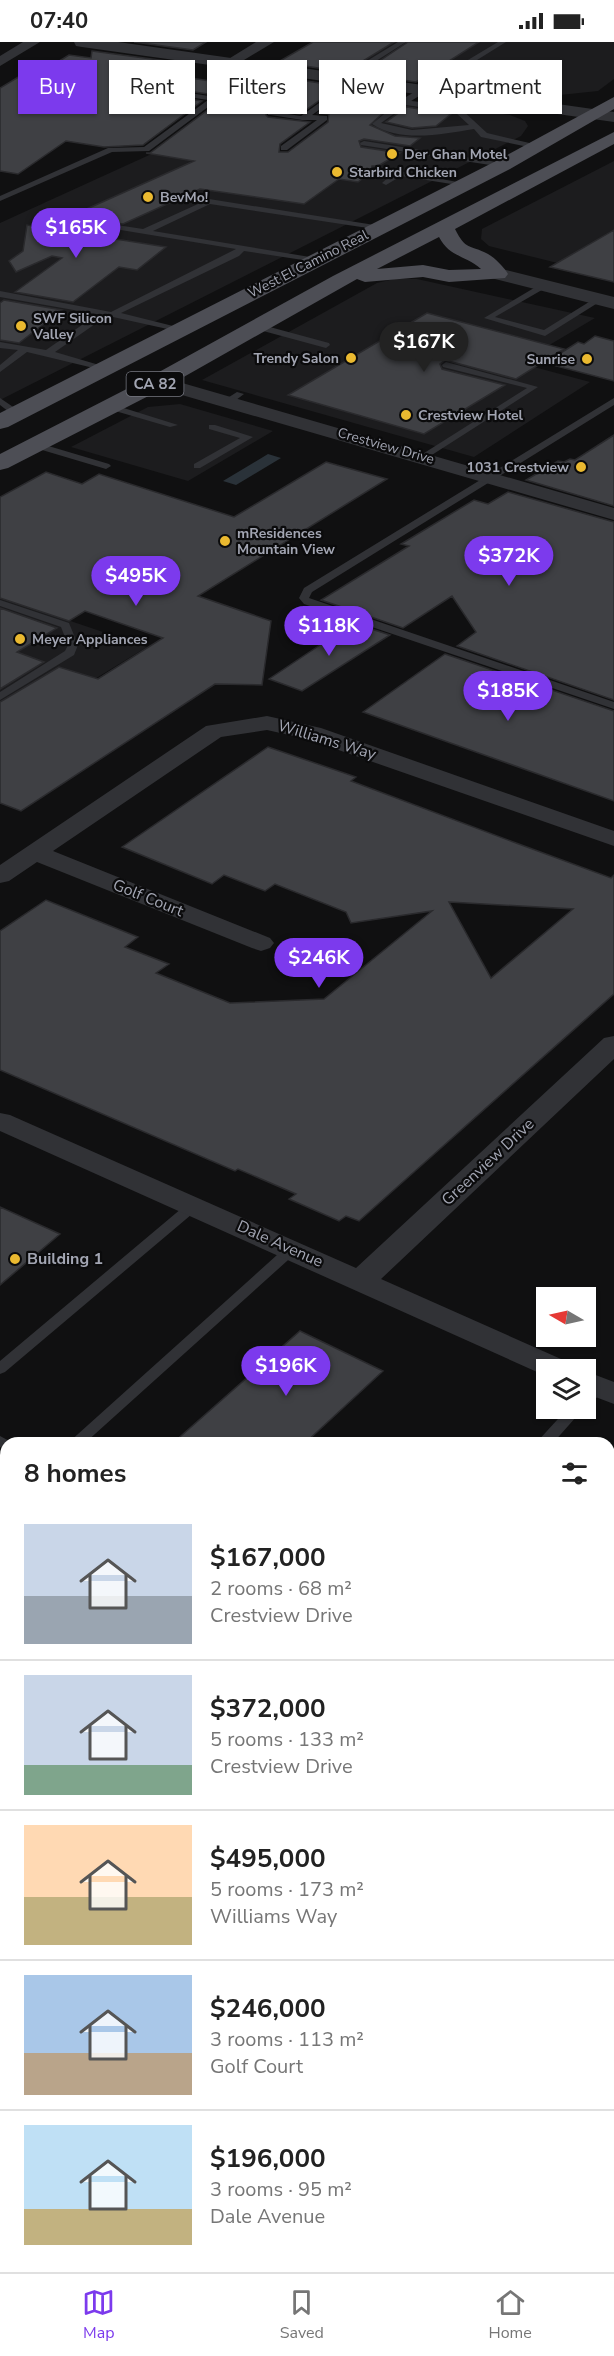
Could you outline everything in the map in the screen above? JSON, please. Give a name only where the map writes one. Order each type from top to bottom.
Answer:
[{"type":"main road","name":"West El Camino Real","points":[[5,412],[103,369],[535,147],[604,115],[614,102]]},
{"type":"main road","name":"West El Camino Real","points":[[255,326],[614,137]]},
{"type":"main road","points":[[444,226],[453,244],[467,254],[481,258],[498,274]]},
{"type":"main road","points":[[158,382],[153,365],[159,359],[267,300],[308,264]]},
{"type":"main road","points":[[340,280],[404,271],[423,271],[449,276],[498,274]]},
{"type":"main road","name":"CA 82","points":[[0,463],[158,382],[255,326]]},
{"type":"main road","points":[[0,442],[20,431],[22,422],[5,412]]},
{"type":"street","points":[[0,62],[33,42]]},
{"type":"street","points":[[82,42],[209,60]]},
{"type":"street","points":[[235,60],[267,42]]},
{"type":"street","points":[[562,109],[604,115]]},
{"type":"street","points":[[498,274],[607,301]]},
{"type":"street","name":"Crestview Drive","points":[[158,382],[234,398],[614,514]]},
{"type":"street","name":"Williams Way","points":[[0,876],[214,731],[267,723],[313,732],[614,839]]},
{"type":"street","name":"Golf Court","points":[[34,852],[261,943]]},
{"type":"street","name":"Greenview Drive","points":[[361,1280],[614,1044]]},
{"type":"street","name":"Dale Avenue","points":[[0,1121],[536,1360]]},
{"type":"lane","points":[[377,60],[403,42]]},
{"type":"lane","points":[[474,60],[503,42]]},
{"type":"lane","points":[[406,102],[457,110],[484,135],[535,147]]},
{"type":"lane","points":[[0,200],[111,150],[146,149],[207,104]]},
{"type":"lane","points":[[277,114],[302,118],[319,104]]},
{"type":"lane","points":[[389,114],[376,124],[385,128],[423,134],[474,127]]},
{"type":"lane","points":[[284,148],[324,118],[305,116]]},
{"type":"lane","points":[[364,142],[503,165]]},
{"type":"lane","points":[[376,170],[464,184]]},
{"type":"lane","points":[[386,183],[399,173]]},
{"type":"lane","points":[[144,232],[208,201],[381,228]]},
{"type":"lane","points":[[48,216],[242,248],[308,264]]},
{"type":"lane","points":[[48,353],[95,321],[236,254],[242,248]]},
{"type":"lane","points":[[544,285],[488,318],[545,333],[607,301]]},
{"type":"lane","points":[[0,294],[113,314],[178,330]]},
{"type":"lane","points":[[255,326],[326,345]]},
{"type":"lane","points":[[0,345],[48,353],[103,369]]},
{"type":"lane","points":[[0,369],[25,349]]},
{"type":"lane","points":[[424,457],[534,387],[446,364]]},
{"type":"lane","points":[[614,401],[308,590],[304,598],[308,602],[614,706]]},
{"type":"lane","points":[[108,406],[173,425]]},
{"type":"lane","points":[[198,466],[248,437],[212,427]]},
{"type":"lane","points":[[35,445],[106,466]]},
{"type":"lane","points":[[0,603],[65,625],[73,645],[70,653],[0,697]]},
{"type":"lane","points":[[0,1369],[193,1206]]},
{"type":"lane","points":[[83,1437],[292,1249]]},
{"type":"lane","points":[[550,1437],[568,1419]]},
{"type":"shaded area","points":[[392,42],[614,42],[614,79],[598,91],[562,95],[562,60],[418,60],[418,76],[406,75],[406,60],[361,60]]},
{"type":"shaded area","points":[[406,100],[418,101],[418,114],[503,114],[525,121],[528,126],[521,136],[0,400],[0,223],[158,151],[290,169],[366,114],[406,114]]},
{"type":"shaded area","points":[[614,161],[614,277],[489,246],[481,239],[482,229]]},
{"type":"shaded area","points":[[394,279],[417,279],[595,318],[519,363],[590,382],[474,457],[202,380],[377,283]]},
{"type":"shaded area","points":[[180,404],[273,431],[188,481],[71,447],[148,407]]},
{"type":"shaded area","points":[[268,454],[281,458],[236,485],[223,481]]},
{"type":"shaded area","points":[[0,597],[147,647],[0,737]]},
{"type":"building","points":[[134,42],[206,42],[193,50]]},
{"type":"building","points":[[313,42],[394,42],[365,60],[319,60],[319,68],[307,66],[307,60],[282,60]]},
{"type":"building","points":[[408,42],[479,42],[451,60],[418,60],[418,81],[416,82],[406,81],[406,60],[381,60]]},
{"type":"building","points":[[92,51],[159,60],[109,60],[109,114],[185,114],[143,145],[104,147],[66,141],[18,174],[0,171],[0,88],[18,77],[18,114],[97,114],[97,60],[61,60],[69,55],[91,58]]},
{"type":"building","points":[[195,79],[207,80],[207,94],[195,92]]},
{"type":"building","points":[[307,81],[319,83],[319,101],[307,109]]},
{"type":"building","points":[[406,108],[418,109],[418,114],[451,114],[436,126],[412,128],[386,122],[397,114],[406,114]]},
{"type":"building","points":[[207,110],[207,114],[266,114],[268,117],[310,122],[280,144],[279,152],[288,152],[328,122],[329,114],[382,114],[370,125],[395,136],[420,138],[410,146],[364,139],[359,141],[361,147],[400,153],[378,166],[372,166],[371,172],[358,182],[339,179],[304,204],[200,189],[123,224],[71,216],[194,161],[146,153],[150,153]]},
{"type":"building","points":[[62,223],[109,230],[96,236],[166,247],[137,270],[119,267],[73,302],[15,292],[62,258],[52,256],[16,272],[9,261],[23,251],[27,225],[53,229]]},
{"type":"building","points":[[614,230],[614,282],[550,267]]},
{"type":"building","name":"SWF Silicon Valley","points":[[4,300],[62,310],[19,343],[0,340],[0,303]]},
{"type":"building","points":[[427,313],[564,349],[516,379],[445,360],[440,364],[442,369],[505,385],[424,434],[288,395]]},
{"type":"building","name":"Sunrise","points":[[595,336],[614,341],[614,381],[545,363],[578,342],[584,344]]},
{"type":"building","name":"1031 Crestview","points":[[614,435],[614,506],[526,480],[558,461],[575,460]]},
{"type":"building","points":[[326,462],[387,479],[198,596],[271,621],[262,685],[215,684],[21,811],[0,803],[0,702],[59,667],[98,679],[163,638],[85,611],[69,621],[0,598],[0,497],[46,472],[82,484],[99,474],[234,517]]},
{"type":"building","points":[[508,492],[614,522],[614,700],[457,646],[476,632],[452,596],[403,628],[321,600],[409,546],[401,544],[474,500],[488,504]]},
{"type":"building","name":"Meyer Appliances","points":[[0,608],[57,628],[17,652],[44,662],[0,689]]},
{"type":"building","points":[[353,623],[390,635],[302,691],[269,679]]},
{"type":"building","points":[[445,654],[614,711],[614,801],[363,712]]},
{"type":"building","points":[[268,747],[356,777],[351,781],[516,843],[611,878],[614,875],[614,994],[359,1221],[346,1216],[339,1221],[289,1199],[296,1194],[238,1169],[235,1171],[0,1070],[0,931],[46,900],[138,937],[125,947],[169,964],[156,973],[230,1003],[324,999],[432,911],[351,923],[346,912],[275,884],[265,891],[224,875],[212,884],[122,847]],"holes":[[[449,902],[573,909],[491,978]]]},
{"type":"building","name":"Building 1","points":[[0,1207],[60,1234],[0,1285]]},
{"type":"building","points":[[300,1331],[383,1371],[312,1437],[180,1437]]},
{"type":"place","name":"Der Ghan Motel","points":[[392,154]]},
{"type":"place","name":"Starbird Chicken","points":[[337,172]]},
{"type":"place","name":"BevMo!","points":[[148,197]]},
{"type":"place","name":"SWF Silicon Valley","points":[[21,326]]},
{"type":"place","name":"Trendy Salon","points":[[351,358]]},
{"type":"place","name":"Sunrise","points":[[587,359]]},
{"type":"place","name":"Crestview Hotel","points":[[406,415]]},
{"type":"place","name":"1031 Crestview","points":[[581,467]]},
{"type":"place","name":"mResidences Mountain View","points":[[225,541]]},
{"type":"place","name":"Meyer Appliances","points":[[20,639]]},
{"type":"place","name":"Building 1","points":[[15,1259]]}]
